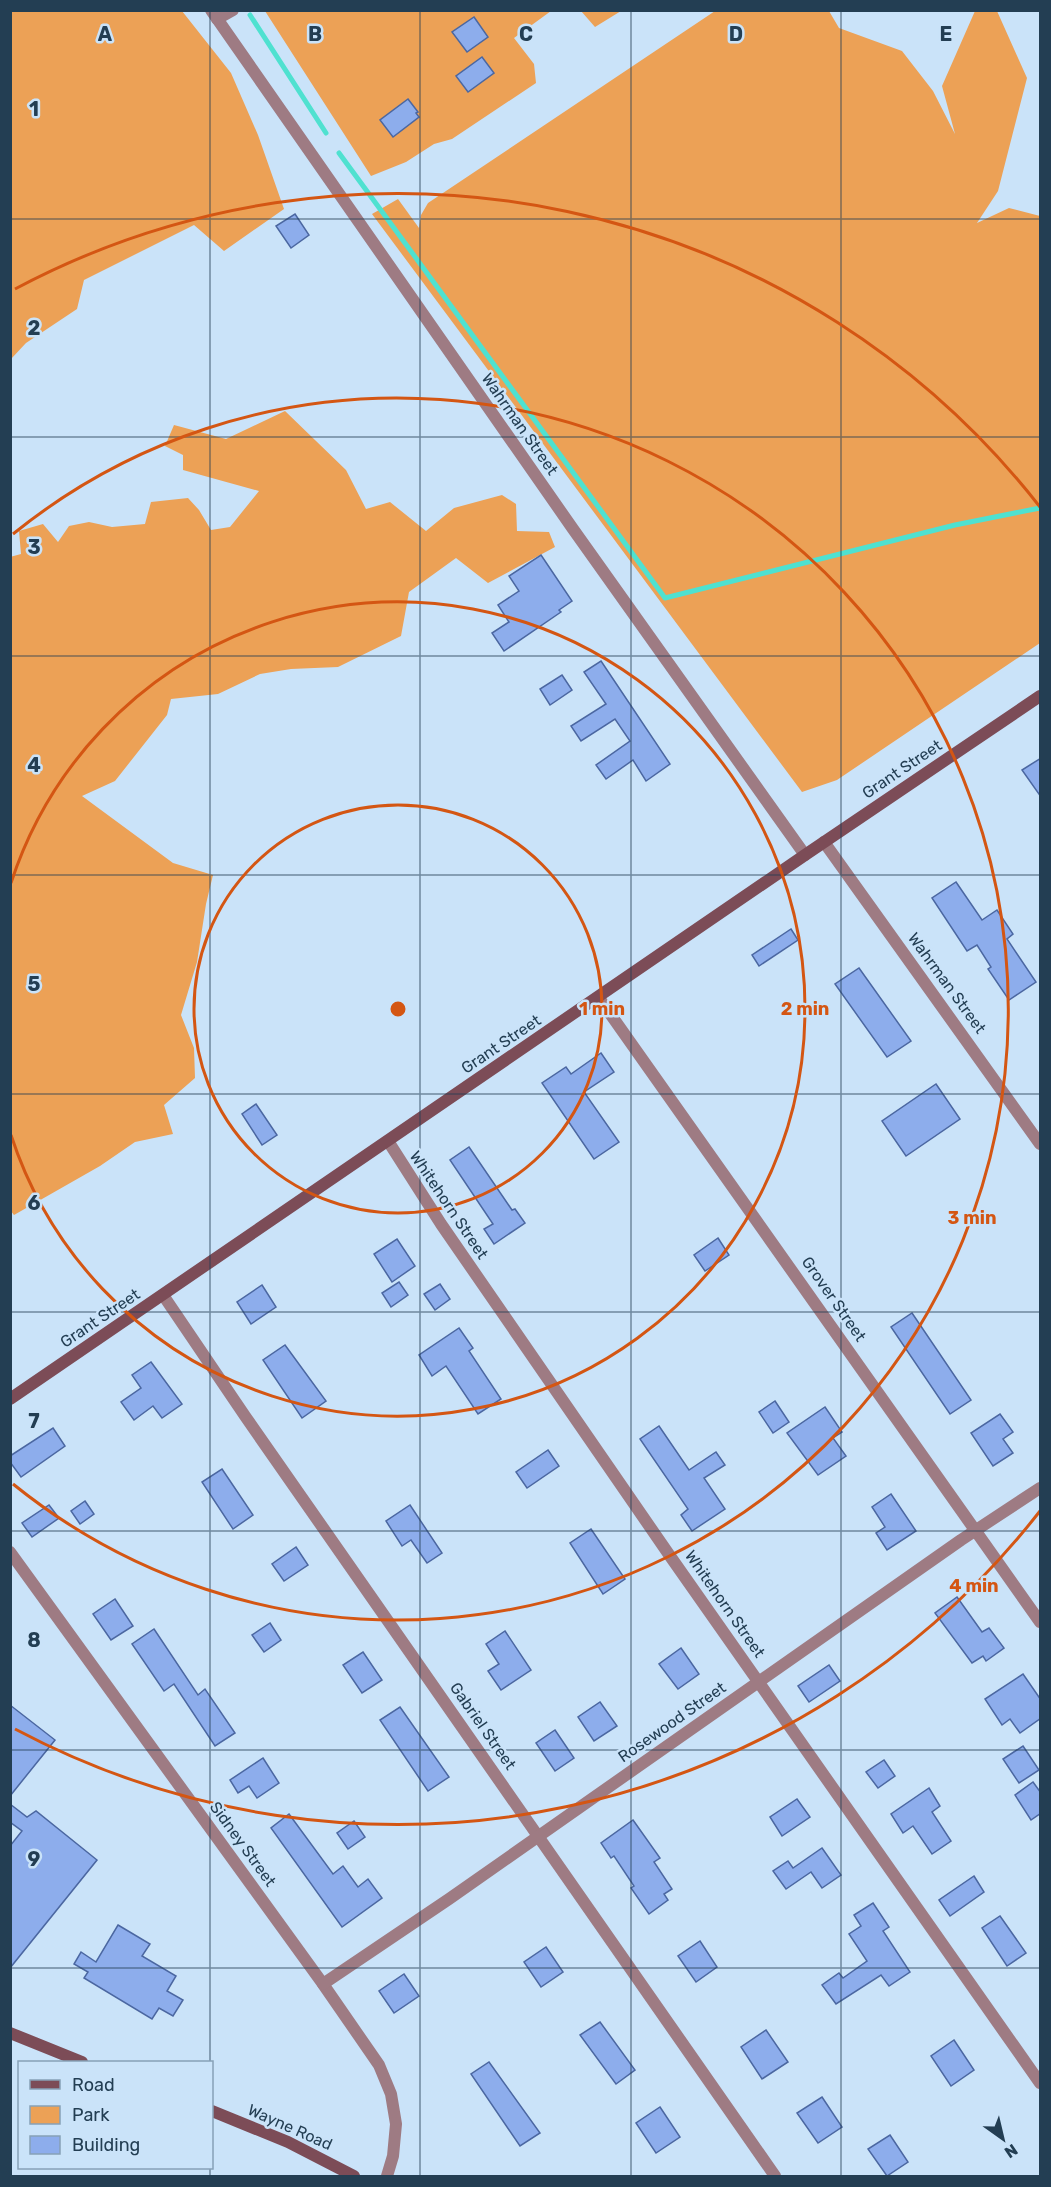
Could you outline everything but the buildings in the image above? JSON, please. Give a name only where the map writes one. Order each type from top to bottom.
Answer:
[{"type":"street","points":[[214,15],[233,10]]},
{"type":"street","name":"Wahrman Street","points":[[214,15],[573,529],[805,855]]},
{"type":"street","name":"Grant Street","points":[[10,1399],[1041,696]]},
{"type":"street","name":"Wahrman Street","points":[[824,842],[1041,1144]]},
{"type":"street","name":"Grover Street","points":[[599,998],[1041,1622]]},
{"type":"street","name":"Whitehorn Street","points":[[388,1141],[441,1224],[1041,2083]]},
{"type":"street","name":"Gabriel Street","points":[[163,1295],[775,2176]]},
{"type":"street","name":"Rosewood Street","points":[[323,1984],[449,1899],[977,1530],[1041,1488]]},
{"type":"street","name":"Sidney Street","points":[[10,1552],[323,1984],[379,2065],[391,2094],[395,2116],[395,2140],[387,2176]]},
{"type":"street","points":[[10,2033],[80,2061]]},
{"type":"street","name":"Wayne Road","points":[[213,2111],[288,2142],[354,2176]]},
{"type":"green space","points":[[11,10],[182,11],[231,73],[258,135],[284,209],[224,251],[194,225],[84,280],[77,309],[26,343],[11,359]]},
{"type":"green space","points":[[265,11],[551,11],[514,38],[534,64],[536,83],[452,139],[434,144],[406,162],[371,176]]},
{"type":"green space","points":[[581,11],[621,11],[595,27]]},
{"type":"green space","points":[[715,11],[829,11],[839,28],[902,51],[933,91],[955,134],[942,86],[975,11],[997,11],[1027,78],[998,191],[977,223],[1009,208],[1040,216],[1040,643],[837,780],[802,792],[372,214],[398,199],[419,228],[421,215],[428,203]]},
{"type":"green space","points":[[285,411],[346,470],[366,509],[390,502],[426,531],[454,508],[502,495],[516,504],[517,531],[549,532],[555,547],[488,583],[456,558],[409,592],[401,636],[338,667],[291,669],[260,674],[218,694],[171,699],[167,715],[115,781],[82,796],[173,863],[213,875],[197,962],[181,1015],[194,1048],[195,1078],[164,1105],[173,1134],[135,1142],[100,1166],[14,1215],[10,1210],[10,557],[21,554],[19,531],[43,524],[58,542],[69,526],[89,522],[112,527],[145,524],[151,502],[188,498],[199,510],[211,530],[230,527],[259,491],[183,470],[183,455],[165,446],[174,425],[226,439]]},
{"type":"waterway","points":[[250,15],[326,133]]},
{"type":"waterway","points":[[339,153],[665,598],[955,525],[1040,508]]}]
